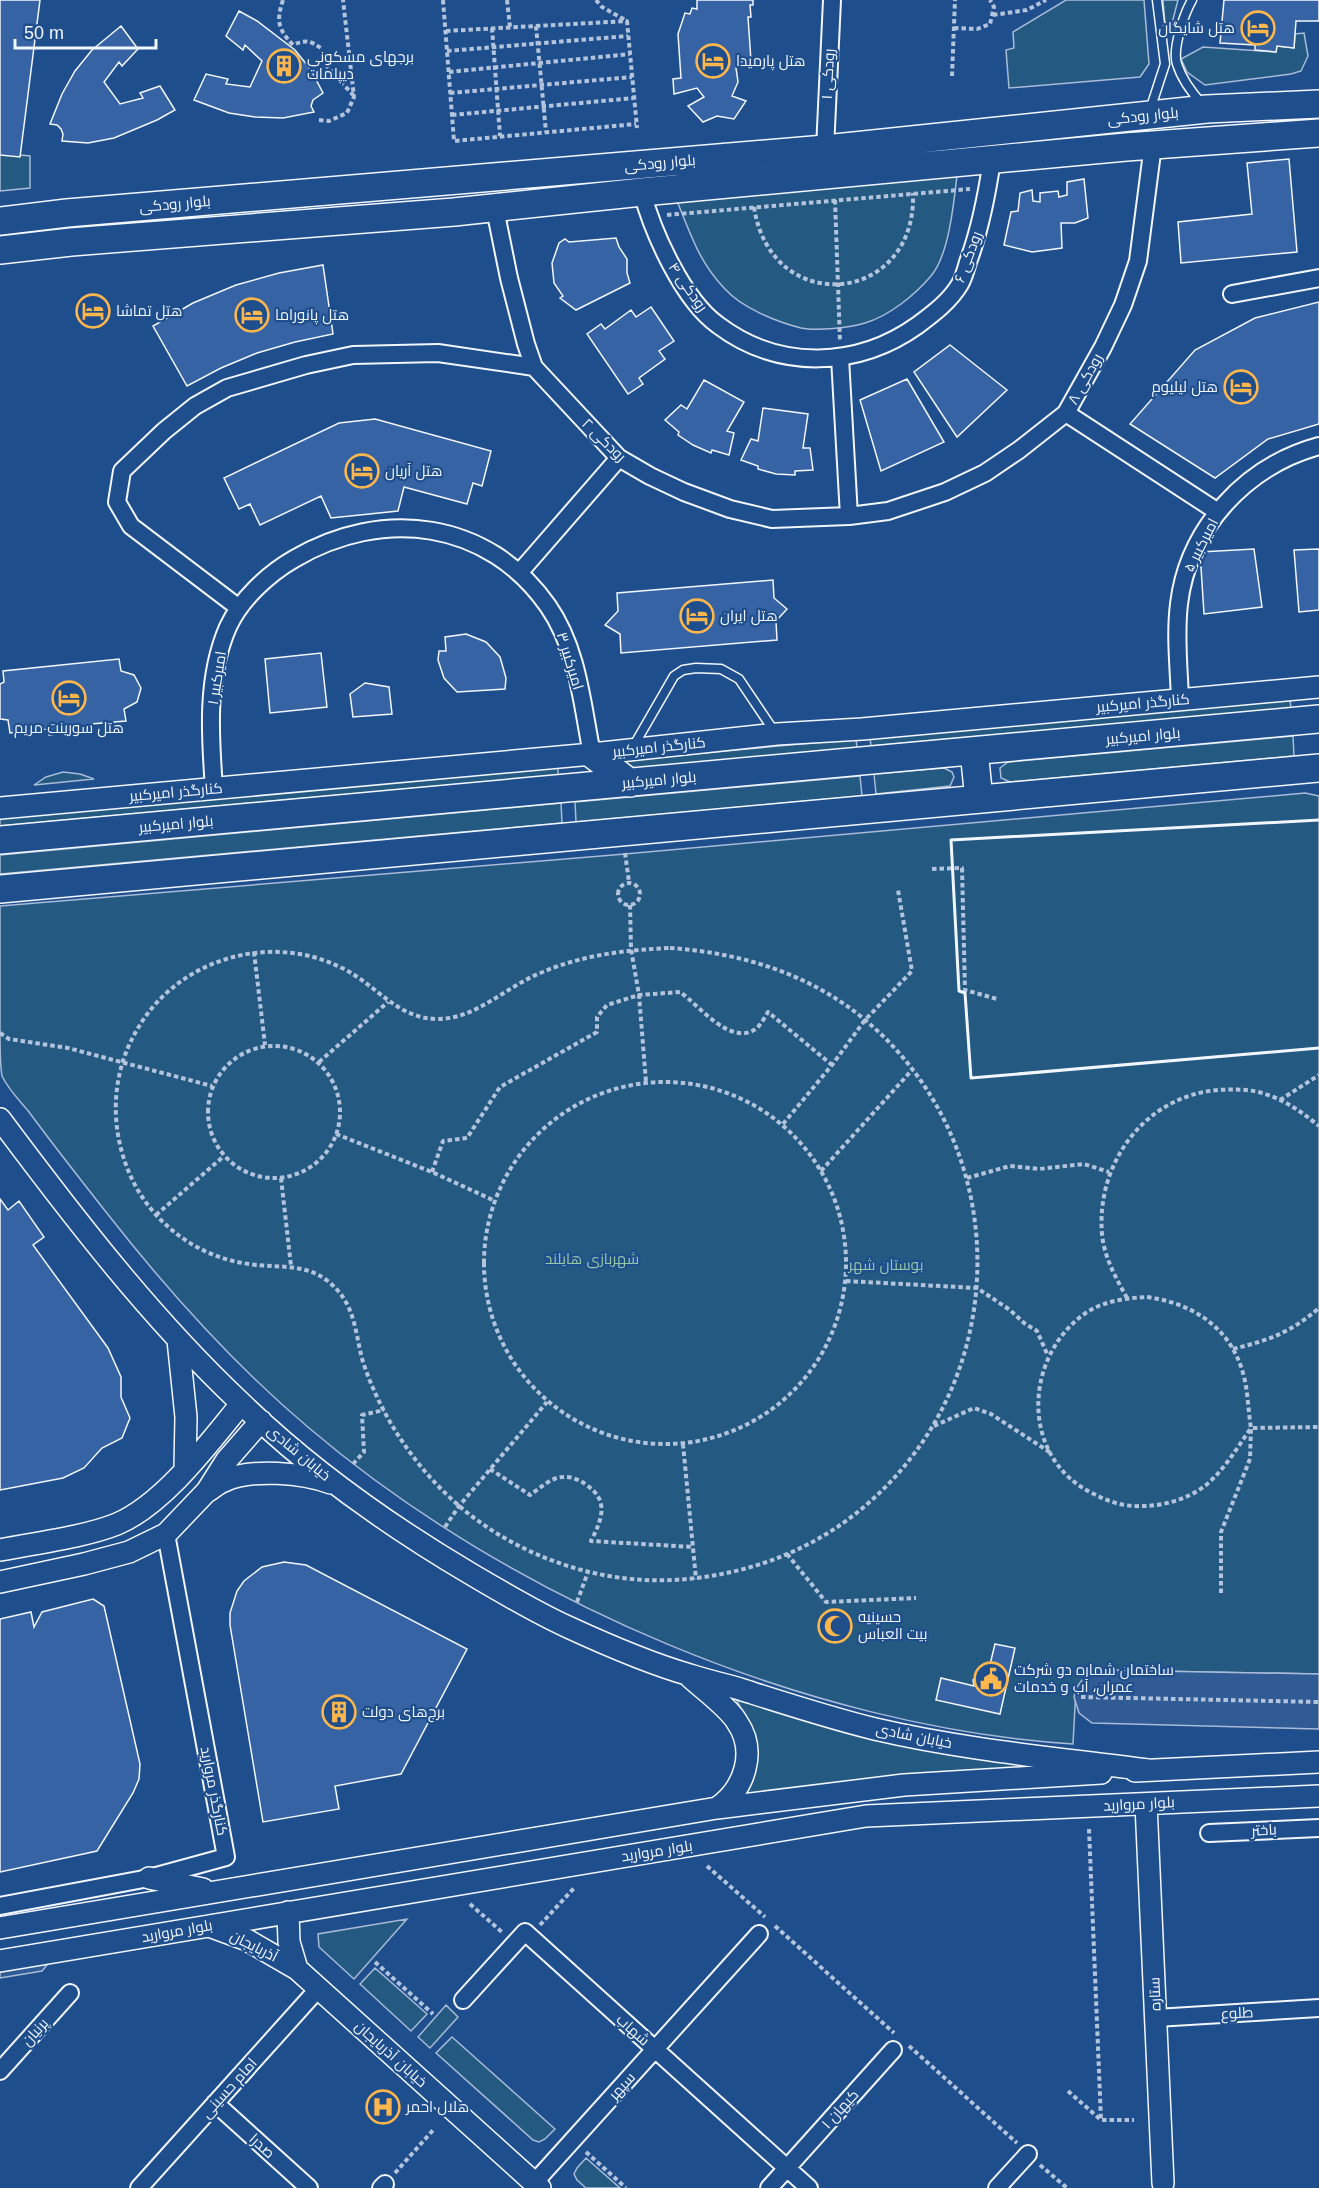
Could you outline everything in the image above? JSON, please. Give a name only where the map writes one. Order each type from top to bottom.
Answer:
[{"type":"main road","name":"بلوار رودکی","points":[[0,221],[68,213],[825,149],[1207,109],[1319,104]]},
{"type":"main road","name":"بلوار رودکی","points":[[0,250],[71,242],[495,209],[645,204],[992,160],[1319,133]]},
{"type":"main road","name":"بلوار امیرکبیر","points":[[0,840],[1319,719]]},
{"type":"main road","points":[[975,751],[979,799]]},
{"type":"main road","points":[[592,754],[630,783]]},
{"type":"main road","points":[[0,888],[1319,768]]},
{"type":"street","name":"رودکی ۱","points":[[825,149],[832,0]]},
{"type":"street","name":"رودکی ۸","points":[[849,516],[888,511],[945,492],[985,473],[1066,413],[1103,347],[1123,305],[1138,261],[1153,145]]},
{"type":"street","name":"رودکی ۶","points":[[840,358],[872,350],[908,332],[938,310],[961,283],[973,248],[992,160]]},
{"type":"street","name":"رودکی ۴","points":[[645,204],[662,248],[676,274],[694,300],[717,325],[745,342],[780,354],[822,360],[840,358]]},
{"type":"street","name":"رودکی ۲","points":[[495,209],[509,278],[534,367],[619,458],[684,492],[730,509],[772,519],[849,516]]},
{"type":"street","points":[[1232,294],[1319,278]]},
{"type":"street","points":[[239,608],[131,526],[117,502],[122,471],[164,431],[195,406],[227,388],[306,365],[353,355],[438,353],[534,367]]},
{"type":"street","points":[[840,358],[849,516]]},
{"type":"street","points":[[1066,413],[1218,512]]},
{"type":"street","name":"امیرکبیر ۵","points":[[1180,700],[1177,627],[1179,602],[1193,555],[1218,512],[1249,481],[1286,458],[1319,446]]},
{"type":"street","points":[[519,573],[619,458]]},
{"type":"street","name":"امیرکبیر ۳","points":[[359,532],[402,527],[444,533],[484,548],[519,573],[549,608],[570,650],[592,754]]},
{"type":"street","name":"امیرکبیر ۱","points":[[214,788],[211,723],[214,679],[217,657],[228,626],[239,608],[265,580],[283,565],[309,550],[359,532]]},
{"type":"street","name":"کنارگذر امیرکبیر","points":[[0,808],[592,754],[777,734],[862,729],[1319,687]]},
{"type":"street","name":"خیابان شادی","points":[[0,1119],[110,1262],[178,1340],[241,1404],[337,1485],[445,1559],[504,1594],[565,1626],[687,1675],[738,1688],[830,1717],[970,1748],[1147,1770]]},
{"type":"street","points":[[178,1340],[186,1417],[185,1469]]},
{"type":"street","points":[[0,1550],[116,1524],[147,1506],[209,1443],[241,1404]]},
{"type":"street","points":[[0,1582],[118,1555],[166,1534],[207,1491],[226,1461],[261,1421]]},
{"type":"street","points":[[209,1443],[220,1446],[226,1461]]},
{"type":"street","points":[[207,1491],[225,1480],[244,1475],[265,1474],[289,1474],[337,1485]]},
{"type":"street","name":"کنارگذر مروارید","points":[[0,1906],[149,1878],[226,1857],[166,1534]]},
{"type":"street","name":"خیابان شادی","points":[[687,1675],[728,1711],[738,1722],[744,1735],[747,1765],[742,1779],[735,1792],[717,1808]]},
{"type":"street","points":[[0,1928],[717,1808],[904,1785],[1319,1762]]},
{"type":"street","name":"بلوار مروارید","points":[[0,1961],[866,1816],[1319,1796]]},
{"type":"street","name":"ستاره","points":[[1146,1804],[1156,2018],[1160,2186]]},
{"type":"street","name":"باختر","points":[[1209,1833],[1319,1828]]},
{"type":"street","points":[[492,1845],[504,1848],[510,1859],[508,1871],[497,1877]]},
{"type":"street","points":[[149,1878],[216,1892]]},
{"type":"street","points":[[288,1912],[290,1942],[297,1969]]},
{"type":"street","points":[[85,1914],[75,1920],[72,1932],[79,1943],[90,1946]]},
{"type":"street","name":"آذربایجان","points":[[209,1926],[247,1940],[297,1969]]},
{"type":"street","name":"شهاب","points":[[463,2000],[525,1932],[809,2188]]},
{"type":"street","name":"سپهر","points":[[537,2186],[655,2049],[759,1934]]},
{"type":"street","name":"خیابان آذربایجان","points":[[297,1969],[537,2186]]},
{"type":"street","name":"امام حسینی","points":[[139,2188],[318,1989]]},
{"type":"street","name":"پرنیان","points":[[0,2071],[70,1993]]},
{"type":"street","name":"طلوع","points":[[1156,2018],[1319,2008]]},
{"type":"street","name":"کیهان ۱","points":[[769,2188],[894,2050]]},
{"type":"street","name":"صدرا","points":[[215,2103],[309,2188]]},
{"type":"street","points":[[997,2188],[1028,2154]]},
{"type":"lane","points":[[1148,116],[1166,64],[1157,0]]},
{"type":"lane","points":[[1192,0],[1184,14],[1176,62],[1188,89],[1207,109]]},
{"type":"lane","points":[[1161,38],[1166,44],[1180,36]]},
{"type":"lane","points":[[631,750],[674,676],[682,670],[696,668],[721,669],[739,679],[777,734]]},
{"type":"path","points":[[283,0],[279,25],[285,36],[293,45],[303,40],[312,42],[322,49],[324,63],[354,97]]},
{"type":"path","points":[[319,120],[329,121],[347,113],[354,97],[343,0]]},
{"type":"path","points":[[443,0],[454,141],[636,126],[627,21]]},
{"type":"path","points":[[507,0],[510,27]]},
{"type":"path","points":[[596,0],[602,7],[627,21]]},
{"type":"path","points":[[952,76],[955,0]]},
{"type":"path","points":[[954,28],[977,29],[990,24],[994,7],[990,0]]},
{"type":"path","points":[[993,15],[1027,10],[1046,0]]},
{"type":"path","points":[[446,31],[627,21]]},
{"type":"path","points":[[536,26],[546,132]]},
{"type":"path","points":[[492,28],[500,136]]},
{"type":"path","points":[[447,51],[628,36]]},
{"type":"path","points":[[449,72],[630,54]]},
{"type":"path","points":[[450,93],[632,77]]},
{"type":"path","points":[[452,115],[634,98]]},
{"type":"path","points":[[645,204],[754,207],[988,187]]},
{"type":"path","points":[[754,207],[757,226],[777,261],[794,274],[814,281],[838,285],[858,281],[879,272],[896,255],[909,232],[914,212],[913,193]]},
{"type":"path","points":[[835,200],[840,358]]},
{"type":"path","points":[[622,831],[629,882]]},
{"type":"path","points":[[932,869],[962,868],[965,990],[997,999]]},
{"type":"path","points":[[629,882],[636,884],[641,894],[638,901],[630,905],[621,901],[618,895],[620,888],[629,882]]},
{"type":"path","points":[[783,1124],[832,1065],[865,1020],[912,971],[898,890]]},
{"type":"path","points":[[630,905],[631,950],[639,995],[646,1082]]},
{"type":"path","points":[[679,948],[706,950],[741,957],[776,968],[808,983],[840,1001],[865,1020],[895,1049],[939,1109],[955,1143],[967,1178],[975,1214],[978,1288],[973,1325],[963,1360],[934,1427],[901,1471],[862,1509],[833,1531],[767,1563],[732,1573],[696,1579],[660,1581],[588,1572],[553,1561],[519,1546],[488,1528],[459,1506],[433,1481],[410,1453],[384,1410],[373,1390],[361,1356],[347,1303],[329,1282],[304,1269],[291,1266],[256,1265],[219,1257],[185,1240],[156,1215],[134,1183],[120,1147],[115,1109],[116,1089],[123,1062],[144,1018],[169,990],[192,974],[217,961],[254,952],[290,952],[325,960],[357,976],[388,1002],[410,1014],[435,1019],[454,1017],[472,1011],[537,974],[579,960],[631,950],[679,948]]},
{"type":"path","points":[[254,952],[265,1045]]},
{"type":"path","points":[[432,1172],[443,1142],[467,1138],[500,1087],[597,1032],[597,1017],[607,1005],[639,995],[680,992],[724,1029],[731,1032],[741,1033],[757,1027],[768,1012],[832,1065]]},
{"type":"path","points":[[319,1062],[388,1002]]},
{"type":"path","points":[[0,1033],[9,1039],[68,1048],[212,1086]]},
{"type":"path","points":[[265,1045],[288,1046],[310,1055],[319,1062],[329,1074],[338,1096],[340,1119],[329,1148],[313,1165],[281,1178],[265,1178],[236,1167],[224,1156],[210,1130],[207,1115],[212,1086],[219,1074],[233,1059],[265,1045]]},
{"type":"path","points":[[822,1171],[912,1070]]},
{"type":"path","points":[[1280,1100],[1319,1075]]},
{"type":"path","points":[[646,1082],[696,1084],[719,1089],[749,1102],[783,1124],[798,1139],[822,1171],[840,1215],[845,1237],[846,1281],[842,1306],[827,1344],[810,1373],[775,1408],[754,1422],[724,1435],[683,1444],[641,1444],[601,1434],[573,1420],[547,1402],[531,1386],[512,1359],[496,1329],[486,1285],[485,1244],[495,1201],[508,1174],[537,1135],[556,1118],[599,1094],[646,1082]]},
{"type":"path","points":[[1127,1298],[1110,1267],[1102,1236],[1102,1203],[1109,1172],[1124,1143],[1146,1119],[1173,1102],[1203,1091],[1236,1089],[1267,1094],[1297,1108],[1319,1126]]},
{"type":"path","points":[[336,1134],[432,1172],[495,1201]]},
{"type":"path","points":[[156,1215],[224,1156]]},
{"type":"path","points":[[967,1178],[1010,1166],[1040,1169],[1084,1164],[1109,1172]]},
{"type":"path","points":[[281,1178],[291,1266]]},
{"type":"path","points":[[846,1281],[978,1288],[1037,1331],[1048,1356]]},
{"type":"path","points":[[1221,1593],[1221,1532],[1250,1459],[1251,1428],[1243,1373],[1233,1349],[1221,1332],[1188,1307],[1168,1300],[1148,1297],[1127,1298],[1102,1305],[1080,1317],[1062,1335],[1048,1356],[1040,1380],[1037,1405],[1041,1430],[1051,1454],[1066,1474],[1085,1490],[1108,1501],[1132,1507],[1158,1506],[1182,1499],[1204,1486],[1223,1469],[1251,1428]]},
{"type":"path","points":[[1233,1349],[1270,1340],[1299,1325],[1319,1308]]},
{"type":"path","points":[[445,1527],[459,1506],[547,1402]]},
{"type":"path","points":[[934,1427],[974,1408],[991,1414],[1051,1454]]},
{"type":"path","points":[[352,1464],[364,1452],[362,1415],[384,1410]]},
{"type":"path","points":[[1251,1428],[1319,1427]]},
{"type":"path","points":[[683,1444],[696,1579]]},
{"type":"path","points":[[490,1469],[530,1495],[552,1480],[563,1477],[583,1482],[599,1497],[602,1510],[602,1518],[591,1541],[693,1547]]},
{"type":"path","points":[[787,1554],[826,1602],[916,1598]]},
{"type":"path","points":[[577,1602],[588,1572]]},
{"type":"path","points":[[1081,1697],[1319,1702]]},
{"type":"path","points":[[1089,1829],[1101,2120]]},
{"type":"path","points":[[707,1866],[758,1910]]},
{"type":"path","points":[[540,1926],[575,1887]]},
{"type":"path","points":[[470,1904],[505,1935]]},
{"type":"path","points":[[375,1962],[433,2014]]},
{"type":"path","points":[[1068,2091],[1101,2120],[1134,2120]]},
{"type":"path","points":[[383,2186],[434,2129]]},
{"type":"path","points":[[586,2152],[626,2188]]},
{"type":"path","points":[[1028,2154],[1066,2188]]},
{"type":"green space","points":[[1066,0],[1144,0],[1149,64],[1140,77],[1009,88],[1006,50],[1014,48],[1013,32]]},
{"type":"green space","points":[[1163,0],[1178,0],[1170,31],[1165,24]]},
{"type":"green space","points":[[1304,33],[1308,56],[1301,71],[1291,74],[1205,85],[1187,72],[1181,59],[1203,47],[1276,52],[1277,46],[1294,48],[1295,34]]},
{"type":"green space","points":[[0,153],[30,156],[30,188],[0,191]]},
{"type":"green space","points":[[957,175],[946,242],[937,267],[931,276],[909,297],[874,320],[833,329],[801,328],[760,313],[732,296],[708,269],[691,237],[677,201]]},
{"type":"green space","points":[[1290,700],[1291,708],[871,746],[870,738]]},
{"type":"green space","points":[[1293,736],[1294,756],[1010,782],[1001,778],[1000,768],[1008,762]]},
{"type":"green space","points":[[856,739],[857,748],[626,769],[616,761]]},
{"type":"green space","points":[[558,767],[558,775],[0,826],[0,818]]},
{"type":"green space","points":[[944,768],[952,772],[954,777],[950,786],[876,794],[874,774]]},
{"type":"green space","points":[[63,772],[94,779],[34,785],[46,777]]},
{"type":"green space","points":[[860,776],[862,796],[576,822],[575,802]]},
{"type":"green space","name":"بوستان شهر","points":[[1305,793],[1319,796],[1319,1674],[1102,1670],[1076,1688],[1073,1744],[972,1733],[870,1712],[768,1682],[667,1644],[570,1599],[476,1548],[389,1490],[309,1428],[227,1352],[129,1241],[2,1076],[0,1061],[0,906],[625,854]]},
{"type":"green space","points":[[561,803],[562,823],[0,874],[0,855]]},
{"type":"green space","points":[[735,1697],[1065,1769],[903,1776],[823,1785],[743,1798],[750,1783],[756,1758],[753,1735]]},
{"type":"green space","points":[[407,1919],[354,1979],[319,1947],[318,1934]]},
{"type":"green space","points":[[375,1968],[427,2014],[411,2031],[360,1984]]},
{"type":"green space","points":[[446,2005],[458,2017],[430,2048],[418,2037]]},
{"type":"green space","points":[[452,2037],[555,2129],[539,2142],[533,2140],[436,2053]]},
{"type":"green space","points":[[586,2158],[620,2188],[586,2188],[574,2174]]},
{"type":"shaded area","points":[[1102,1670],[1319,1674],[1319,1729],[1092,1723],[1079,1713],[1074,1697],[1076,1688],[1086,1675]]},
{"type":"shaded area","points":[[51,1960],[42,1971],[0,1978],[0,1968]]},
{"type":"building","points":[[0,0],[40,0],[20,157],[0,155]]},
{"type":"building","name":"هتل پارمیدا","points":[[697,0],[753,0],[753,5],[750,5],[751,17],[748,17],[751,61],[741,62],[736,68],[738,82],[732,96],[746,101],[734,119],[717,116],[703,122],[688,106],[704,97],[697,88],[674,94],[673,79],[681,78],[678,34],[685,13],[690,14],[692,8],[697,9]]},
{"type":"building","name":"هتل شایگان","points":[[1224,0],[1319,0],[1319,21],[1296,21],[1294,48],[1277,46],[1276,52],[1255,50],[1255,45],[1220,43]]},
{"type":"building","name":"برجهای مسکونی دیپلمات","points":[[239,11],[257,21],[295,50],[311,70],[323,93],[313,100],[311,106],[314,112],[283,118],[255,117],[229,113],[194,100],[206,74],[228,79],[226,84],[250,87],[262,61],[245,45],[243,50],[226,36]]},
{"type":"building","points":[[121,26],[138,49],[122,66],[119,62],[104,82],[120,104],[143,98],[140,93],[160,86],[175,110],[114,138],[88,143],[62,141],[61,129],[57,125],[50,124],[62,94],[75,71],[92,50]]},
{"type":"building","points":[[1289,159],[1297,252],[1181,263],[1178,222],[1252,214],[1247,163]]},
{"type":"building","points":[[1084,179],[1088,218],[1075,223],[1061,223],[1062,248],[1032,252],[1004,245],[1011,212],[1018,211],[1020,193],[1032,190],[1033,201],[1040,202],[1040,193],[1058,191],[1059,197],[1067,195],[1067,182]]},
{"type":"building","points":[[616,238],[627,259],[630,283],[576,310],[560,298],[563,296],[554,283],[552,263],[559,243],[565,239],[569,242]]},
{"type":"building","name":"هتل پانوراما","points":[[323,265],[333,334],[257,353],[187,386],[153,326],[193,303],[236,285],[279,273]]},
{"type":"building","name":"هتل لیلیوم","points":[[1319,302],[1319,424],[1268,439],[1215,478],[1130,424],[1195,350],[1255,318]]},
{"type":"building","points":[[651,307],[674,341],[659,351],[665,359],[639,378],[643,384],[628,394],[587,334],[601,324],[605,329],[631,310],[636,317]]},
{"type":"building","points":[[950,345],[1007,390],[957,437],[914,372]]},
{"type":"building","points":[[907,379],[944,442],[881,471],[860,400]]},
{"type":"building","points":[[704,380],[744,402],[727,431],[734,433],[729,455],[712,450],[711,453],[693,445],[678,435],[679,432],[665,420],[681,405],[687,409]]},
{"type":"building","points":[[763,408],[808,414],[803,448],[810,448],[813,470],[795,471],[795,475],[776,474],[758,469],[758,466],[741,460],[751,439],[758,441]]},
{"type":"building","name":"هتل آریان","points":[[375,419],[491,451],[482,486],[473,483],[467,504],[404,487],[398,511],[331,518],[321,496],[260,525],[250,504],[239,509],[224,478],[339,423]]},
{"type":"building","points":[[1254,549],[1262,607],[1204,614],[1200,552]]},
{"type":"building","points":[[1319,549],[1319,610],[1299,612],[1294,550]]},
{"type":"building","name":"هتل ایران","points":[[773,580],[774,598],[787,609],[776,621],[777,640],[621,653],[620,634],[605,625],[618,611],[617,593]]},
{"type":"building","points":[[466,634],[486,642],[500,657],[506,678],[505,689],[457,692],[444,678],[438,660],[439,651],[446,651],[445,637]]},
{"type":"building","points":[[321,653],[327,707],[270,713],[265,659]]},
{"type":"building","name":"هتل سورینت مريم","points":[[119,659],[121,671],[134,675],[141,688],[137,702],[124,709],[126,721],[91,724],[92,730],[49,735],[48,729],[10,733],[8,720],[0,719],[0,684],[4,682],[3,671]]},
{"type":"building","points":[[365,683],[389,687],[392,714],[353,717],[350,694]]},
{"type":"building","points":[[0,1199],[8,1210],[19,1201],[44,1237],[33,1245],[108,1348],[121,1377],[121,1397],[130,1418],[122,1438],[102,1448],[84,1468],[63,1478],[0,1490]]},
{"type":"building","name":"برج‌های دولت","points":[[284,1562],[306,1565],[467,1649],[401,1774],[335,1786],[339,1809],[263,1822],[230,1625],[230,1613],[237,1591],[244,1581],[262,1567]]},
{"type":"building","points":[[93,1599],[104,1606],[140,1764],[139,1779],[133,1793],[97,1851],[0,1872],[0,1619],[31,1612],[34,1627],[42,1612]]},
{"type":"building","name":"ساختمان شماره دو شرکت عمران، آب و خدمات","points":[[995,1644],[1015,1648],[1000,1714],[936,1700],[941,1678],[974,1686],[973,1680],[983,1674],[987,1677]]},
{"type":"wall","points":[[1319,820],[951,840],[959,991],[965,993],[971,1078],[1319,1048]]},
{"type":"place","name":"هتل شایگان","points":[[1258,28]]},
{"type":"place","name":"هتل پارمیدا","points":[[713,61]]},
{"type":"place","name":"برجهای مسکونی دیپلمات","points":[[284,66]]},
{"type":"place","name":"هتل تماشا","points":[[93,311]]},
{"type":"place","name":"هتل پانوراما","points":[[252,315]]},
{"type":"place","name":"هتل لیلیوم","points":[[1241,387]]},
{"type":"place","name":"هتل آریان","points":[[362,471]]},
{"type":"place","name":"هتل ایران","points":[[697,616]]},
{"type":"place","name":"هتل سورینت مريم","points":[[69,698]]},
{"type":"place","name":"حسینیه بیت العباس","points":[[835,1626]]},
{"type":"place","name":"ساختمان شماره دو شرکت عمران، آب و خدمات","points":[[991,1679]]},
{"type":"place","name":"برج‌های دولت","points":[[339,1712]]},
{"type":"place","name":"هلال احمر","points":[[383,2107]]},
{"type":"park label","name":"شهربازی هایلند","points":[[592,1259]]}]
